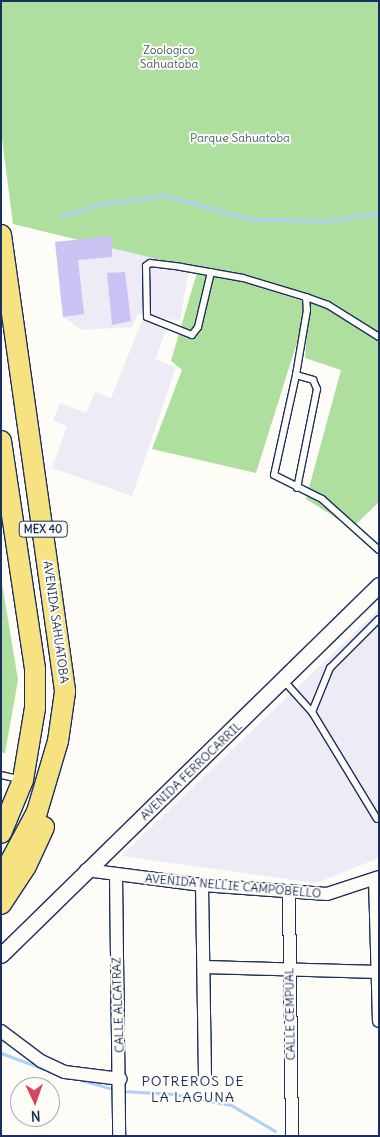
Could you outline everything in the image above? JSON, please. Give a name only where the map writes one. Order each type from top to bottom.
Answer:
[{"type":"main road","name":"AVENIDA SAHUATOBA","points":[[1,235],[65,692],[58,742],[40,804],[1,880]]},
{"type":"main road","name":"MEX 40","points":[[1,441],[34,669],[32,746],[23,780],[1,833]]},
{"type":"main road","points":[[1,904],[30,859],[58,782],[71,719],[65,692]]},
{"type":"street","name":"AVENIDA FERROCARRIL","points":[[1,955],[86,870],[284,681],[379,586]]},
{"type":"street","name":"AVENIDA NELLIE CAMPOBELLO","points":[[86,870],[202,885],[289,893],[327,894],[377,878]]},
{"type":"street","name":"CALLE ALCATRAZ","points":[[116,874],[121,1079],[119,1136]]},
{"type":"street","points":[[377,878],[379,1021]]},
{"type":"street","points":[[202,885],[205,1077]]},
{"type":"street","name":"CALLE CEMPUAL","points":[[289,893],[292,1136]]},
{"type":"street","points":[[204,967],[289,972],[378,972]]},
{"type":"street","points":[[1,1030],[41,1061],[65,1072],[121,1079]]},
{"type":"lane","points":[[211,272],[198,327],[192,335],[147,317],[148,264],[211,272],[306,297],[328,305],[379,337]]},
{"type":"lane","points":[[306,297],[308,308],[296,375],[273,469],[278,480],[330,505],[379,550]]},
{"type":"lane","points":[[296,375],[313,380],[317,389],[297,488]]},
{"type":"lane","points":[[312,712],[330,668],[379,619]]},
{"type":"lane","points":[[284,681],[312,712],[377,819]]},
{"type":"lane","points":[[1,775],[23,780]]},
{"type":"shaded area","points":[[112,237],[191,257],[180,321],[138,314],[132,327],[82,330],[63,317],[55,242]]},
{"type":"shaded area","points":[[143,318],[167,328],[155,359],[176,367],[132,496],[52,468],[67,426],[53,420],[60,403],[86,413],[95,392],[111,398]]},
{"type":"shaded area","points":[[379,609],[379,858],[316,883],[121,856]]},
{"type":"green space","name":"Parque Sahuatoba","points":[[1,1],[379,1],[379,502],[352,528],[306,499],[341,370],[305,358],[309,304],[256,473],[152,449],[182,370],[171,361],[198,269],[13,224],[1,131]],"holes":[[[215,273],[310,296],[309,303]]]},
{"type":"green space","points":[[1,577],[18,680],[5,753],[1,753]]},
{"type":"building","points":[[112,236],[112,257],[78,260],[84,314],[63,317],[55,242]]},
{"type":"building","points":[[125,272],[131,321],[112,325],[107,273]]},
{"type":"waterway","points":[[61,216],[100,204],[164,195],[249,219],[325,221],[379,213]]},
{"type":"waterway","points":[[1,1053],[44,1069]]},
{"type":"waterway","points":[[81,1080],[116,1090]]},
{"type":"waterway","points":[[122,1091],[173,1094],[231,1105],[275,1131]]},
{"type":"district","name":"POTREROS DE LA LAGUNA","points":[[193,1090]]},
{"type":"park label","name":"Zoologico Sahuatoba","points":[[169,57]]}]
